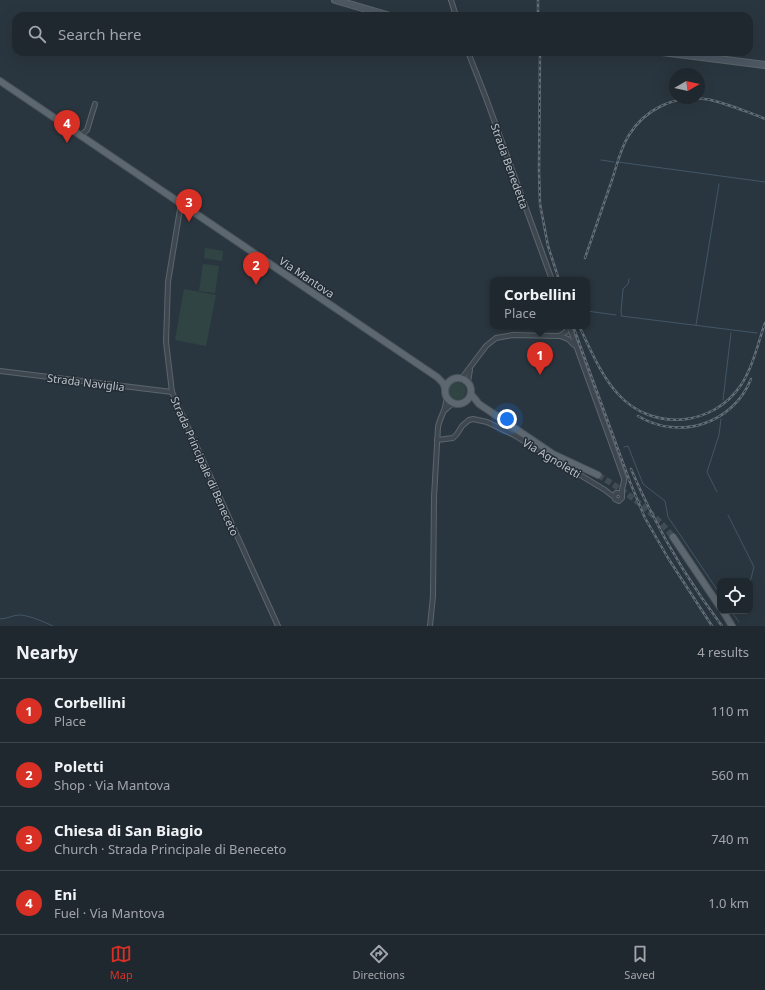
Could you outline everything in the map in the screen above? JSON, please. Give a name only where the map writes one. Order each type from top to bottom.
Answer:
[{"type":"main road","points":[[335,0],[376,12]]},
{"type":"main road","points":[[694,56],[765,65]]},
{"type":"main road","name":"Via Mantova","points":[[1,82],[437,376],[444,379],[455,378],[465,380]]},
{"type":"main road","name":"Via Mantova","points":[[437,376],[445,388],[446,396]]},
{"type":"main road","points":[[445,388],[451,379]]},
{"type":"main road","points":[[465,380],[471,386],[471,394],[466,402]]},
{"type":"main road","points":[[471,394],[479,404],[553,454],[598,475]]},
{"type":"main road","points":[[446,396],[447,399],[453,403],[460,404],[466,402],[479,404]]},
{"type":"main road","points":[[673,538],[717,603]]},
{"type":"main road","points":[[725,614],[732,626]]},
{"type":"street","points":[[451,0],[455,12]]},
{"type":"street","name":"Strada Benedetta","points":[[470,56],[551,277]]},
{"type":"street","points":[[81,135],[87,130],[95,104]]},
{"type":"street","name":"Strada Principale di Beneceto","points":[[181,203],[168,282],[166,342],[172,392],[278,626]]},
{"type":"street","points":[[559,336],[566,332],[567,329]]},
{"type":"street","points":[[568,329],[570,339]]},
{"type":"street","points":[[566,332],[570,334],[570,339]]},
{"type":"street","points":[[465,380],[470,369],[486,346],[496,338],[512,334],[559,336],[570,339]]},
{"type":"street","name":"Via Agnoletti","points":[[437,440],[453,438],[462,426],[469,420],[487,422],[514,435],[605,490],[619,496],[624,484],[624,478],[576,349],[570,339]]},
{"type":"street","name":"Strada Naviglia","points":[[0,372],[172,392]]},
{"type":"street","points":[[430,626],[433,596],[434,497],[437,440],[439,420],[444,410],[446,396]]},
{"type":"street","points":[[444,410],[453,403]]},
{"type":"green space","points":[[205,248],[223,251],[222,261],[204,258]]},
{"type":"green space","points":[[203,264],[219,266],[215,293],[199,291]]},
{"type":"green space","points":[[184,289],[216,295],[206,346],[175,340]]},
{"type":"green space","points":[[457,382],[463,385],[466,391],[463,397],[457,400],[451,397],[448,391],[451,385]]},
{"type":"waterway","points":[[601,160],[614,162]]},
{"type":"waterway","points":[[618,162],[765,182]]},
{"type":"waterway","points":[[696,325],[719,184]]},
{"type":"waterway","points":[[622,316],[623,289],[628,284],[629,279]]},
{"type":"waterway","points":[[590,311],[616,315]]},
{"type":"waterway","points":[[621,316],[757,333]]},
{"type":"waterway","points":[[723,400],[731,333]]},
{"type":"waterway","points":[[717,492],[707,472],[719,435],[721,419]]},
{"type":"waterway","points":[[624,447],[628,446],[643,484],[665,501],[668,517],[717,590]]},
{"type":"waterway","points":[[728,515],[754,567],[751,578]]},
{"type":"waterway","points":[[733,614],[739,622]]},
{"type":"waterway","points":[[0,619],[23,615],[53,626]]},
{"type":"tunnel","points":[[598,475],[619,488],[648,510],[673,537]]},
{"type":"railway","points":[[538,0],[538,12]]},
{"type":"railway","points":[[540,56],[540,204],[548,246],[558,277]]},
{"type":"railway","points":[[585,258],[623,146],[636,126],[652,111],[672,102],[694,98],[716,101],[765,119]]},
{"type":"railway","points":[[580,329],[606,379],[618,394],[632,406],[648,415],[664,419],[682,420],[699,416],[715,409],[729,399],[741,385],[749,371],[765,323]]},
{"type":"railway","points":[[574,329],[630,482],[645,518],[668,558],[712,626]]},
{"type":"railway","points":[[638,416],[654,423],[670,427],[687,427],[703,424],[718,417],[732,407],[743,395],[751,379]]},
{"type":"railway","points":[[631,469],[650,510],[683,570],[722,626]]},
{"type":"place","name":"Eni","points":[[67,143]]},
{"type":"place","name":"Chiesa di San Biagio","points":[[189,222]]},
{"type":"place","name":"Poletti","points":[[256,285]]},
{"type":"place","name":"Corbellini","points":[[540,375]]}]
